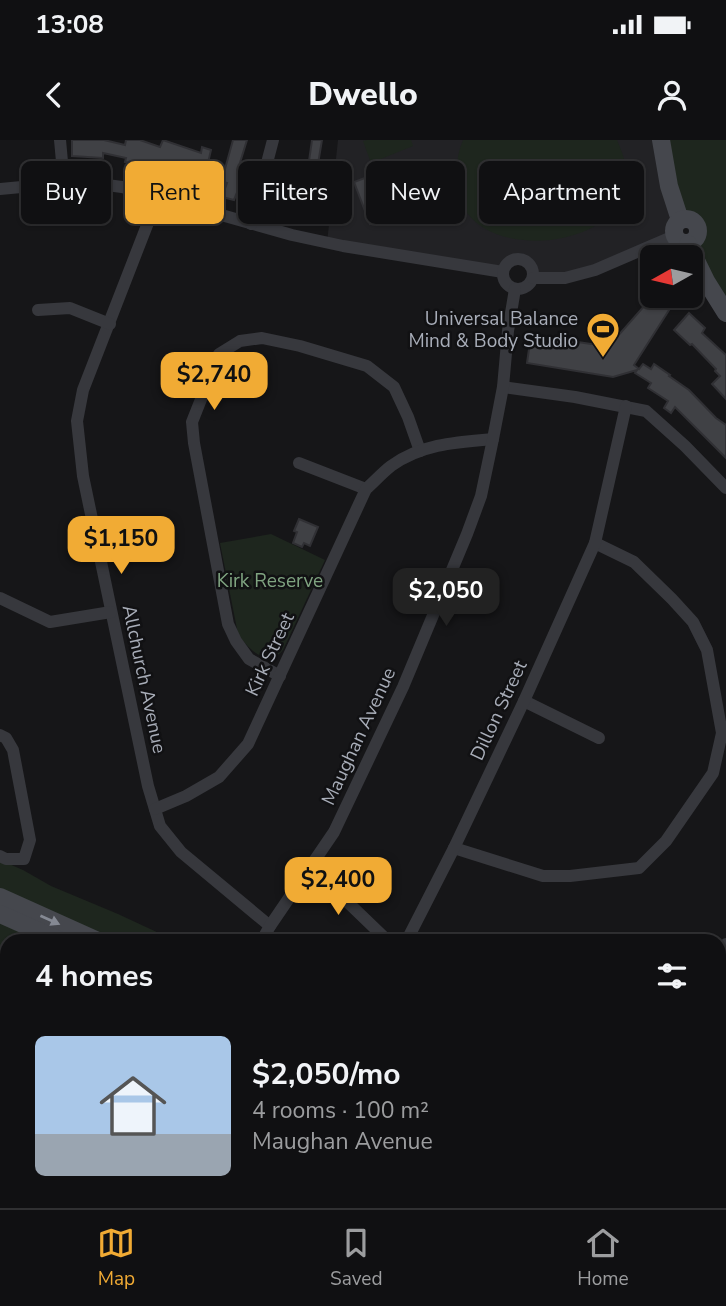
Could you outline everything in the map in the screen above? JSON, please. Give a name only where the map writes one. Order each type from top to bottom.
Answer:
[{"type":"main road","points":[[661,140],[681,233],[726,313]]},
{"type":"main road","points":[[0,897],[82,934]]},
{"type":"main road","points":[[0,914],[45,934]]},
{"type":"street","points":[[60,140],[62,161]]},
{"type":"street","points":[[268,161],[273,140]]},
{"type":"street","points":[[0,189],[21,187]]},
{"type":"street","name":"Allchurch Avenue","points":[[148,224],[83,390],[77,421],[83,477],[148,786],[160,825],[181,852],[270,926]]},
{"type":"street","points":[[251,224],[334,244],[503,272]]},
{"type":"street","points":[[533,278],[565,278],[595,270],[681,233]]},
{"type":"street","points":[[521,259],[533,268],[532,282],[524,288],[515,289],[507,285],[503,272],[511,261],[521,259]]},
{"type":"street","name":"Maughan Avenue","points":[[266,934],[334,832],[403,687],[481,496],[503,387],[515,289]]},
{"type":"street","points":[[38,310],[70,308],[110,324]]},
{"type":"street","points":[[280,676],[249,659],[228,624],[192,422],[219,354],[240,341],[262,338],[367,366],[394,387],[408,417],[419,451]]},
{"type":"street","points":[[503,387],[646,411],[726,488]]},
{"type":"street","name":"Dillon Street","points":[[410,934],[524,701],[595,543],[626,406]]},
{"type":"street","name":"Kirk Street","points":[[155,809],[186,796],[219,777],[248,744],[366,489],[391,466],[419,451],[447,443],[493,439]]},
{"type":"street","points":[[299,463],[366,489]]},
{"type":"street","points":[[454,848],[543,876],[570,876],[639,867],[666,841],[713,773],[722,733],[706,650],[693,622],[634,562],[595,543]]},
{"type":"street","points":[[0,598],[50,622],[111,612]]},
{"type":"street","points":[[524,701],[599,738]]},
{"type":"street","points":[[0,735],[6,738],[13,750],[30,839],[24,859],[6,859],[0,856]]},
{"type":"street","points":[[311,867],[381,934]]},
{"type":"shaded area","points":[[338,140],[661,140],[675,225],[673,232],[575,276],[534,273],[530,264],[521,259],[511,261],[505,268],[327,243],[329,224],[352,224],[352,161],[336,161]]},
{"type":"green space","points":[[411,140],[413,146],[370,161],[363,141]]},
{"type":"green space","points":[[463,140],[617,140],[625,161],[479,161],[479,224],[597,224],[577,234],[551,240],[525,240],[500,235],[479,225],[465,209],[465,161],[458,161]]},
{"type":"green space","points":[[661,140],[726,140],[726,313],[704,267],[704,245],[693,245],[692,242],[698,231],[696,224],[684,219]]},
{"type":"green space","name":"Kirk Reserve","points":[[271,534],[325,560],[283,650],[271,658],[253,651],[238,634],[220,543]]},
{"type":"green space","points":[[0,860],[51,886],[161,934],[96,934],[0,892]]},
{"type":"green space","points":[[0,913],[47,934],[0,934]]},
{"type":"building","points":[[72,140],[104,140],[125,145],[126,140],[140,140],[160,147],[163,140],[201,153],[202,147],[211,150],[208,161],[125,161],[126,158],[103,153],[103,158],[72,156]]},
{"type":"building","points":[[233,140],[247,140],[241,161],[238,161],[238,190],[234,200],[224,198],[227,183],[224,182],[224,169]]},
{"type":"building","points":[[312,140],[322,140],[318,161],[309,161]]},
{"type":"building","points":[[366,178],[366,214],[354,182]]},
{"type":"building","points":[[642,308],[670,308],[634,365],[639,369],[643,364],[651,369],[654,364],[689,390],[726,425],[726,458],[675,407],[671,413],[664,408],[668,401],[648,388],[651,383],[635,373],[637,370],[613,377],[527,363],[531,335],[591,344],[617,337]]},
{"type":"building","points":[[689,313],[705,328],[702,333],[726,355],[726,399],[712,384],[720,376],[716,369],[674,330]]},
{"type":"building","points":[[299,519],[318,527],[310,546],[304,543],[302,547],[293,543]]},
{"type":"place","name":"Universal Balance Mind & Body Studio","points":[[603,359]]}]
